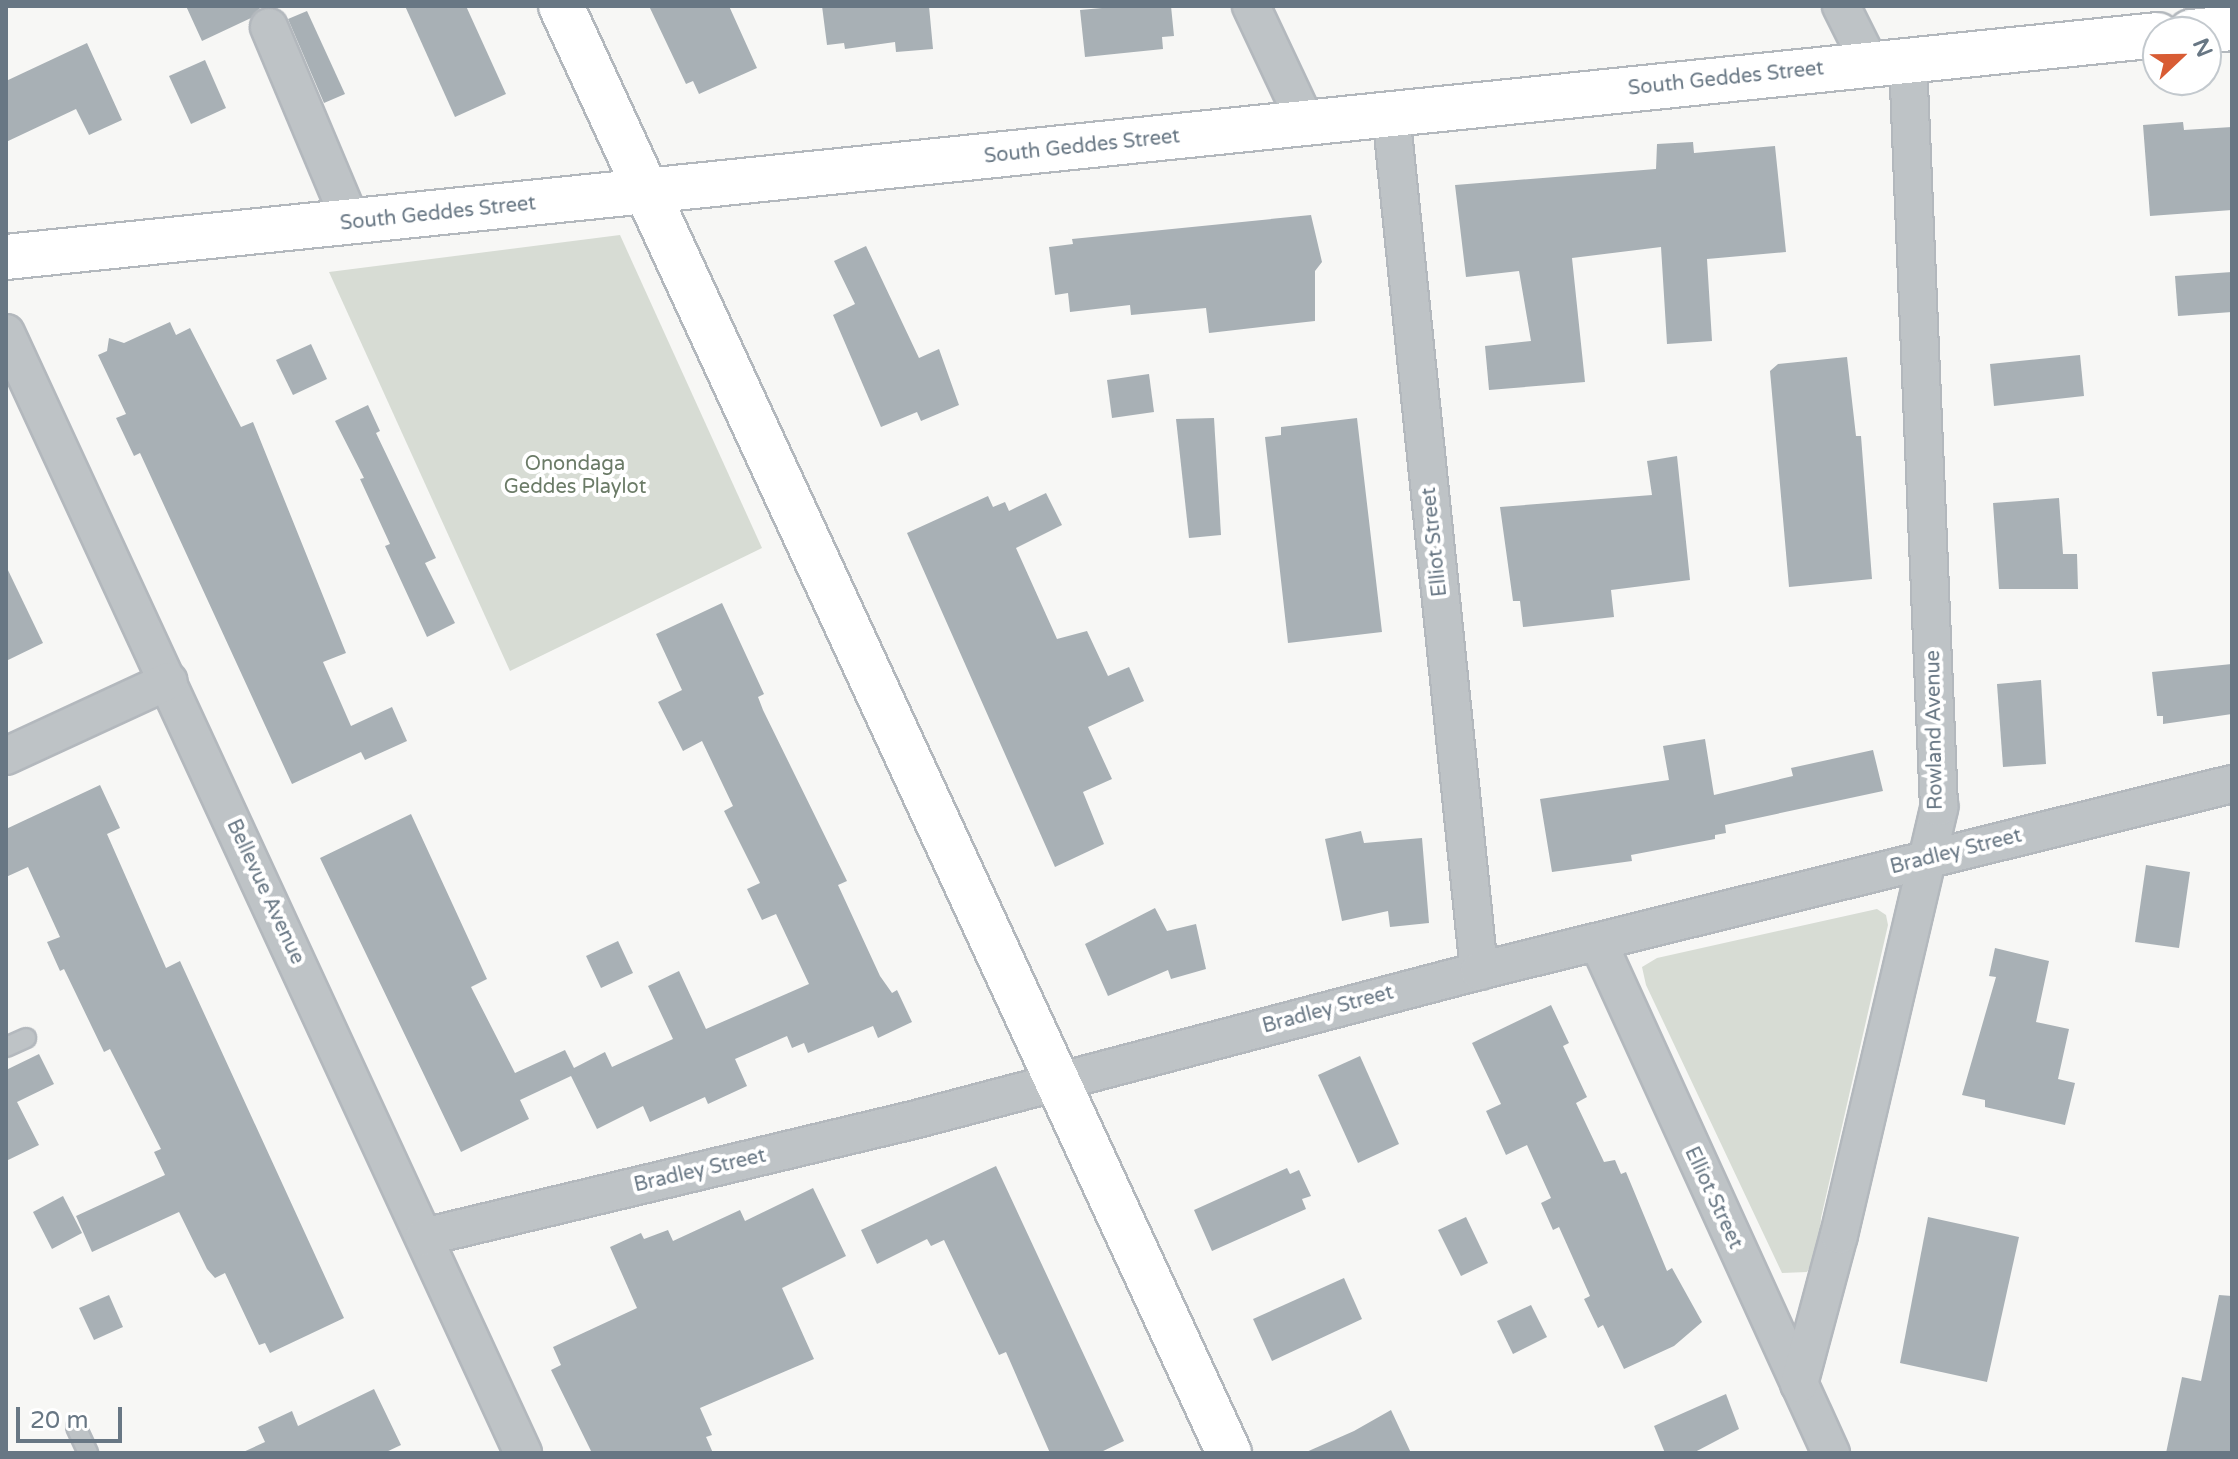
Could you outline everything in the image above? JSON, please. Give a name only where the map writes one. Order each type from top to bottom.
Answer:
[{"type":"main road","points":[[561,6],[1229,1453]]},
{"type":"main road","name":"South Geddes Street","points":[[6,257],[2142,37]]},
{"type":"street","points":[[1251,6],[1306,123]]},
{"type":"street","name":"Rowland Avenue","points":[[1799,1384],[1939,807],[1908,162],[1889,62],[1841,6]]},
{"type":"street","points":[[269,27],[351,222]]},
{"type":"street","name":"Elliot Street","points":[[1391,113],[1479,971]]},
{"type":"street","name":"Bellevue Avenue","points":[[6,333],[523,1453]]},
{"type":"street","points":[[6,756],[168,681]]},
{"type":"street","name":"Bradley Street","points":[[424,1237],[1057,1081],[1479,971],[2232,784]]},
{"type":"street","name":"Elliot Street","points":[[1598,942],[1831,1453]]},
{"type":"lane","points":[[6,1047],[26,1038]]},
{"type":"lane","points":[[76,1427],[88,1453]]},
{"type":"green space","name":"Onondaga Geddes Playlot","points":[[620,235],[762,548],[510,671],[329,272]]},
{"type":"green space","points":[[1877,909],[1886,915],[1888,925],[1821,1218],[1819,1251],[1807,1272],[1782,1273],[1646,985],[1642,967],[1657,958]]},
{"type":"building","points":[[186,6],[277,6],[260,8],[251,18],[202,41]]},
{"type":"building","points":[[405,6],[466,6],[506,94],[455,117]]},
{"type":"building","points":[[649,6],[729,6],[757,68],[699,94],[693,81],[686,84]]},
{"type":"building","points":[[822,6],[929,6],[933,49],[896,52],[895,42],[845,49],[844,43],[827,45]]},
{"type":"building","points":[[1171,6],[1174,36],[1162,37],[1163,49],[1085,57],[1080,10]]},
{"type":"building","points":[[307,11],[345,94],[324,103],[288,19]]},
{"type":"building","points":[[87,43],[122,120],[89,135],[76,109],[6,142],[6,81]]},
{"type":"building","points":[[205,60],[226,108],[191,124],[169,76]]},
{"type":"building","points":[[2183,122],[2184,130],[2232,127],[2232,210],[2150,216],[2143,125]]},
{"type":"building","points":[[1693,142],[1694,153],[1775,146],[1786,252],[1707,259],[1712,341],[1667,344],[1661,247],[1572,258],[1585,382],[1489,390],[1485,346],[1531,341],[1519,271],[1466,277],[1455,185],[1656,169],[1657,144]]},
{"type":"building","points":[[1311,215],[1322,262],[1315,271],[1315,321],[1209,333],[1206,308],[1131,315],[1130,305],[1070,312],[1068,293],[1055,295],[1049,247],[1073,244],[1072,239]]},
{"type":"building","points":[[866,246],[919,358],[939,349],[959,405],[921,421],[917,412],[881,427],[833,315],[855,304],[834,261]]},
{"type":"building","points":[[2232,272],[2232,312],[2178,316],[2175,276]]},
{"type":"building","points":[[170,322],[176,335],[190,328],[241,427],[253,422],[346,653],[323,662],[351,726],[392,707],[407,741],[365,760],[361,752],[292,784],[140,453],[134,456],[116,418],[126,414],[98,355],[107,351],[109,338],[124,343]]},
{"type":"building","points":[[311,344],[327,379],[293,395],[276,360]]},
{"type":"building","points":[[2080,355],[2084,396],[1994,406],[1990,364]]},
{"type":"building","points":[[1847,357],[1856,436],[1861,436],[1872,579],[1789,587],[1770,371],[1778,364]]},
{"type":"building","points":[[1149,374],[1154,412],[1112,418],[1107,380]]},
{"type":"building","points":[[368,405],[380,431],[376,433],[436,558],[425,563],[455,623],[427,637],[385,546],[390,544],[360,479],[364,478],[335,421]]},
{"type":"building","points":[[1214,418],[1221,535],[1189,538],[1176,419]]},
{"type":"building","points":[[1357,418],[1382,632],[1288,643],[1265,437],[1281,435],[1281,427]]},
{"type":"building","points":[[1677,456],[1690,580],[1611,590],[1614,617],[1523,627],[1520,601],[1513,601],[1500,507],[1652,495],[1647,461]]},
{"type":"building","points":[[1046,493],[1062,525],[1016,548],[1057,639],[1087,631],[1108,676],[1129,667],[1144,701],[1088,727],[1112,779],[1083,792],[1104,844],[1055,867],[907,533],[988,496],[993,507],[1005,502],[1009,511]]},
{"type":"building","points":[[2059,498],[2063,554],[2077,554],[2078,589],[1999,589],[1993,503]]},
{"type":"building","points":[[6,566],[43,643],[6,661]]},
{"type":"building","points":[[722,603],[764,694],[758,697],[763,710],[847,881],[838,885],[880,976],[892,993],[897,990],[912,1022],[878,1038],[873,1026],[808,1053],[804,1043],[792,1048],[787,1036],[735,1059],[747,1086],[708,1104],[705,1097],[650,1122],[643,1106],[597,1129],[571,1076],[520,1100],[529,1119],[461,1152],[320,858],[411,814],[487,979],[471,987],[515,1073],[565,1050],[574,1068],[605,1052],[612,1067],[673,1039],[648,986],[679,971],[706,1029],[809,984],[776,914],[762,920],[747,889],[760,883],[724,811],[733,806],[702,741],[683,751],[658,702],[682,690],[656,634]]},
{"type":"building","points":[[2232,664],[2232,714],[2163,724],[2163,716],[2157,716],[2152,672]]},
{"type":"building","points":[[2041,680],[2046,764],[2003,767],[1997,684]]},
{"type":"building","points":[[1705,739],[1714,795],[1793,776],[1791,768],[1873,750],[1883,791],[1725,825],[1726,833],[1715,835],[1715,839],[1631,855],[1632,861],[1552,872],[1540,799],[1669,780],[1663,746]]},
{"type":"building","points":[[100,785],[120,828],[107,834],[166,968],[180,961],[344,1318],[270,1353],[265,1343],[259,1345],[225,1273],[215,1278],[207,1269],[179,1212],[92,1252],[76,1216],[165,1175],[154,1152],[161,1149],[110,1049],[104,1052],[64,969],[60,971],[47,942],[60,937],[28,867],[6,877],[6,829]]},
{"type":"building","points":[[1361,831],[1364,843],[1422,838],[1429,923],[1390,927],[1388,911],[1342,921],[1325,839]]},
{"type":"building","points":[[2146,865],[2190,872],[2179,948],[2135,942]]},
{"type":"building","points":[[1155,908],[1167,931],[1196,924],[1206,969],[1171,979],[1168,970],[1108,996],[1085,944]]},
{"type":"building","points":[[618,941],[633,973],[601,988],[586,956]]},
{"type":"building","points":[[1995,948],[2049,961],[2036,1022],[2069,1029],[2058,1079],[2075,1083],[2065,1125],[1985,1107],[1985,1100],[1962,1095],[1996,977],[1989,976]]},
{"type":"building","points":[[1551,1005],[1569,1043],[1563,1046],[1587,1097],[1576,1103],[1604,1162],[1615,1160],[1621,1174],[1626,1172],[1667,1271],[1672,1268],[1702,1322],[1674,1346],[1624,1369],[1603,1325],[1598,1328],[1584,1299],[1590,1296],[1559,1227],[1553,1230],[1541,1203],[1551,1198],[1527,1145],[1506,1155],[1486,1111],[1501,1104],[1472,1043]]},
{"type":"building","points":[[39,1054],[54,1084],[17,1102],[39,1145],[6,1161],[6,1070]]},
{"type":"building","points":[[1360,1056],[1399,1144],[1358,1163],[1318,1075]]},
{"type":"building","points":[[996,1166],[1124,1441],[1099,1453],[1050,1453],[1006,1352],[999,1355],[944,1240],[931,1246],[927,1239],[877,1264],[861,1230]]},
{"type":"building","points":[[1287,1168],[1290,1174],[1299,1170],[1311,1196],[1302,1199],[1306,1209],[1212,1251],[1194,1210]]},
{"type":"building","points":[[813,1188],[846,1256],[782,1288],[814,1359],[700,1408],[712,1435],[706,1437],[713,1453],[592,1453],[551,1370],[561,1365],[553,1347],[637,1308],[610,1247],[641,1233],[644,1239],[668,1230],[673,1241],[740,1210],[745,1221]]},
{"type":"building","points":[[63,1196],[82,1233],[52,1249],[33,1212]]},
{"type":"building","points":[[1466,1217],[1488,1263],[1461,1276],[1438,1230]]},
{"type":"building","points":[[1928,1217],[2019,1237],[1987,1382],[1900,1363]]},
{"type":"building","points":[[1344,1278],[1362,1319],[1272,1361],[1253,1319]]},
{"type":"building","points":[[109,1295],[123,1327],[94,1340],[79,1308]]},
{"type":"building","points":[[2219,1295],[2232,1296],[2232,1453],[2166,1453],[2182,1377],[2201,1381]]},
{"type":"building","points":[[1531,1305],[1547,1337],[1513,1354],[1497,1321]]},
{"type":"building","points":[[374,1389],[401,1445],[384,1453],[241,1453],[265,1442],[258,1427],[292,1411],[298,1426]]},
{"type":"building","points":[[1726,1394],[1739,1429],[1693,1453],[1665,1453],[1654,1426]]},
{"type":"building","points":[[1391,1410],[1411,1453],[1304,1453],[1354,1431]]}]
